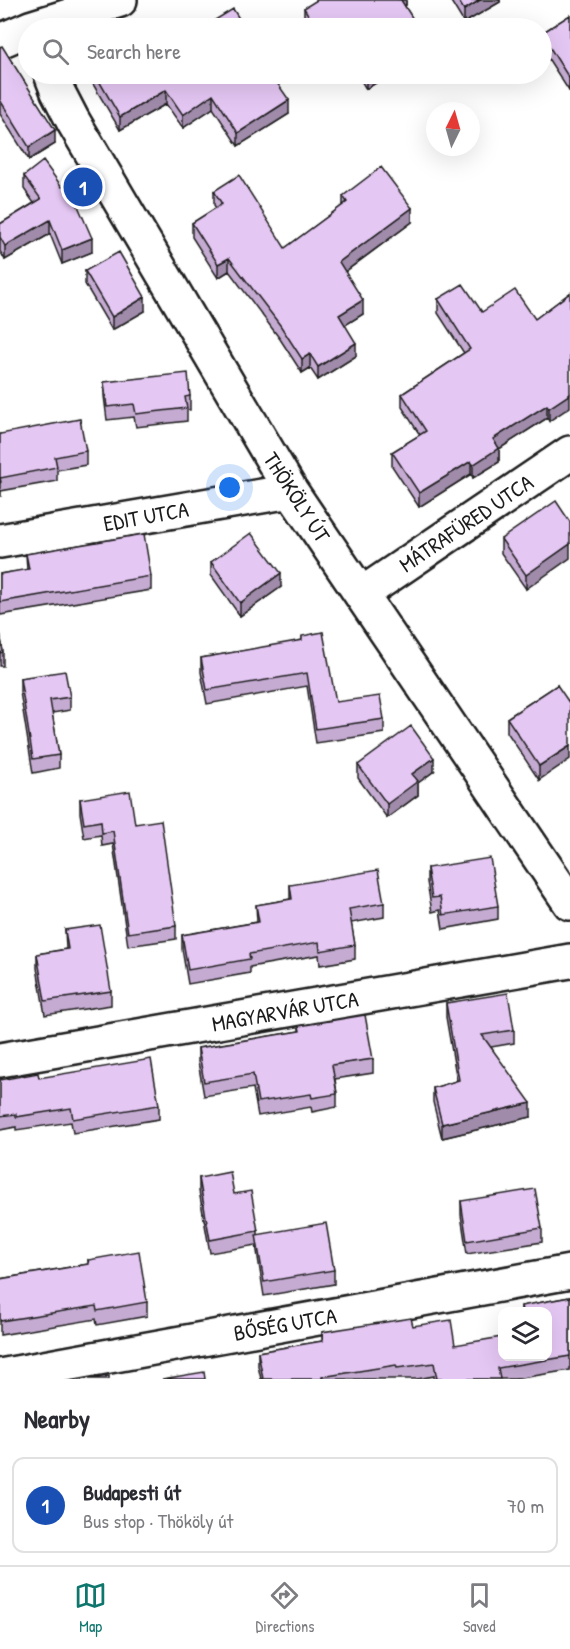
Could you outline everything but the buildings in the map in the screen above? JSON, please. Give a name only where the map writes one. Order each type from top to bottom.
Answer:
[{"type":"street","points":[[49,18],[120,0]]},
{"type":"street","points":[[0,40],[18,30]]},
{"type":"street","name":"THÖKÖLY ÚT","points":[[56,84],[74,121],[291,491],[570,903]]},
{"type":"street","name":"MÁTRAFÜRED UTCA","points":[[362,594],[570,453]]},
{"type":"street","name":"EDIT UTCA","points":[[0,542],[291,491]]},
{"type":"street","name":"MAGYARVÁR UTCA","points":[[0,1060],[570,961]]},
{"type":"street","name":"BŐSÉG UTCA","points":[[0,1376],[570,1272]]},
{"type":"place","name":"Budapesti út","points":[[83,187]]}]
